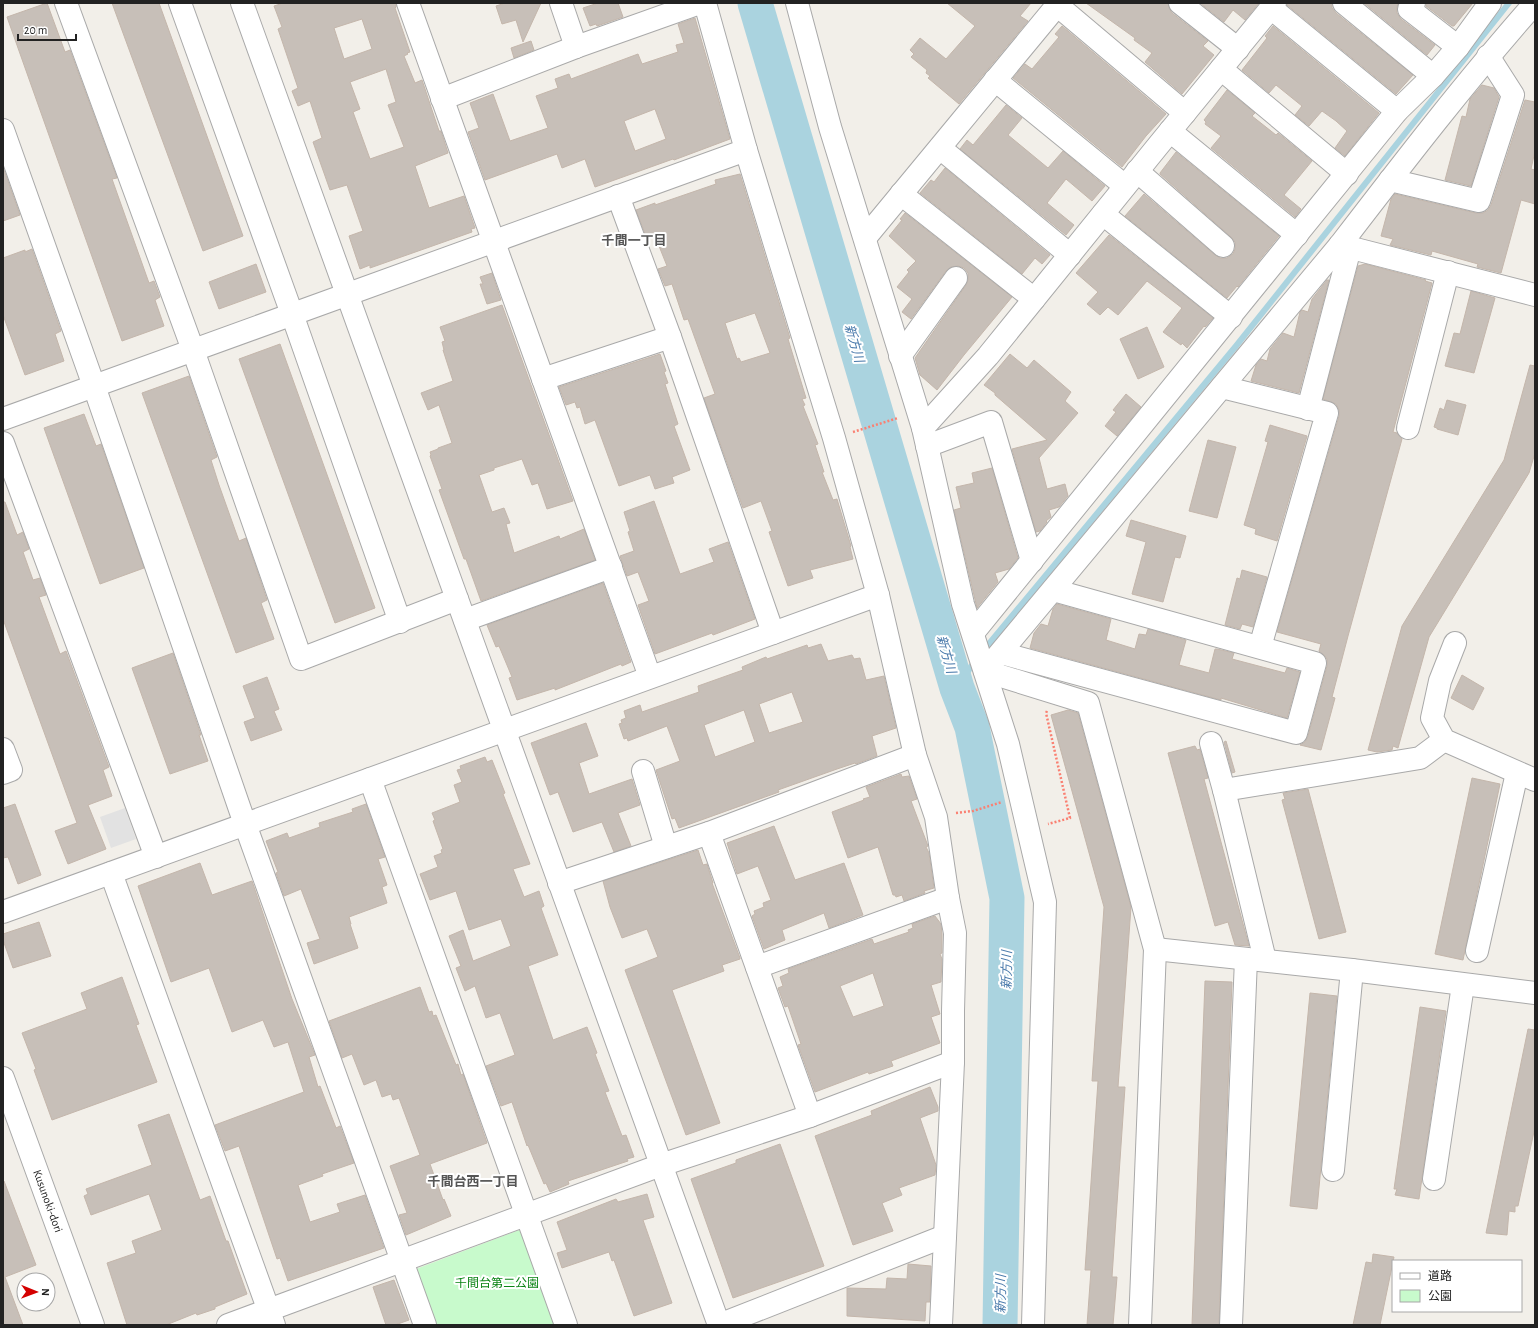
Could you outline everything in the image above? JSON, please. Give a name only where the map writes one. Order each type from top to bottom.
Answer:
[{"type":"street","points":[[66,3],[193,350],[301,659],[457,599]]},
{"type":"street","points":[[180,3],[292,314],[400,622]]},
{"type":"street","points":[[242,3],[719,1325],[945,1236]]},
{"type":"street","points":[[408,3],[650,677]]},
{"type":"street","points":[[561,3],[576,47]]},
{"type":"street","points":[[442,99],[576,47],[700,3]]},
{"type":"street","points":[[705,3],[746,150],[834,438],[878,595],[915,755],[936,817],[948,898],[955,933],[953,1011],[954,1062],[941,1325]]},
{"type":"street","points":[[797,3],[830,128],[925,437],[963,604],[1008,744],[1045,902],[1033,1325]]},
{"type":"street","points":[[1180,3],[1238,49]]},
{"type":"street","points":[[1344,3],[1433,76]]},
{"type":"street","points":[[1414,3],[1409,10],[1458,47]]},
{"type":"street","points":[[973,633],[1398,111],[1433,76],[1458,47],[1490,3]]},
{"type":"street","points":[[985,671],[1222,387],[1345,246],[1390,180],[1488,56],[1535,3]]},
{"type":"street","points":[[865,238],[1058,4],[1185,113]]},
{"type":"street","points":[[925,437],[1131,178],[1273,6],[1398,111]]},
{"type":"street","points":[[1390,180],[1479,201],[1513,95],[1488,56]]},
{"type":"street","points":[[1221,69],[1347,174]]},
{"type":"street","points":[[995,80],[1224,246]]},
{"type":"street","points":[[3,130],[94,386],[246,824],[425,1325]]},
{"type":"street","points":[[1170,130],[1297,235]]},
{"type":"street","points":[[940,148],[1070,254]]},
{"type":"street","points":[[3,419],[746,150]]},
{"type":"street","points":[[901,194],[1034,299]]},
{"type":"street","points":[[618,196],[670,337],[772,633]]},
{"type":"street","points":[[1103,214],[1231,317]]},
{"type":"street","points":[[1345,246],[1535,295]]},
{"type":"street","points":[[1308,409],[1345,246]]},
{"type":"street","points":[[1408,428],[1448,272]]},
{"type":"street","points":[[900,356],[956,278]]},
{"type":"street","points":[[543,379],[670,337]]},
{"type":"street","points":[[1222,387],[1327,413],[1260,647]]},
{"type":"street","points":[[925,437],[991,422],[1032,561]]},
{"type":"street","points":[[3,443],[136,820],[156,857]]},
{"type":"street","points":[[465,620],[611,567]]},
{"type":"street","points":[[1001,652],[1296,733],[1315,663],[1053,590]]},
{"type":"street","points":[[3,912],[878,595]]},
{"type":"street","points":[[1455,643],[1440,681],[1432,718],[1444,740],[1526,776],[1477,951]]},
{"type":"street","points":[[985,671],[1088,702],[1156,949],[1140,1325]]},
{"type":"street","points":[[1224,790],[1420,758],[1444,740]]},
{"type":"street","points":[[1211,743],[1224,790],[1256,960],[1231,1325]]},
{"type":"street","points":[[3,749],[11,770],[3,773]]},
{"type":"street","points":[[559,883],[709,833],[915,755]]},
{"type":"street","points":[[643,771],[666,847]]},
{"type":"street","points":[[370,779],[566,1325]]},
{"type":"street","points":[[709,833],[810,1116]]},
{"type":"street","points":[[111,873],[271,1318]]},
{"type":"street","points":[[757,967],[948,898]]},
{"type":"street","points":[[1156,949],[1352,970],[1535,993]]},
{"type":"street","points":[[1333,1170],[1352,970]]},
{"type":"street","points":[[1434,1179],[1463,985]]},
{"type":"street","points":[[228,1325],[271,1318],[402,1261],[662,1165],[810,1116],[954,1062]]},
{"type":"street","name":"Kusunoki-dori","points":[[3,1078],[93,1325]]},
{"type":"path","points":[[848,434],[901,417]]},
{"type":"path","points":[[1045,825],[1070,818],[1046,713],[1056,693]]},
{"type":"path","points":[[973,810],[1006,801]]},
{"type":"green space","name":"千間台第二公園","points":[[522,1229],[558,1325],[436,1325],[416,1269]]},
{"type":"shaded area","points":[[125,808],[136,839],[111,848],[100,817]]},
{"type":"building","points":[[47,3],[65,52],[70,50],[117,178],[112,179],[149,283],[154,281],[160,297],[155,300],[164,326],[122,341],[7,17]]},
{"type":"building","points":[[112,3],[159,3],[243,236],[203,251]]},
{"type":"building","points":[[283,3],[396,3],[395,8],[410,52],[404,56],[415,83],[422,80],[448,153],[415,166],[429,208],[464,196],[475,228],[471,229],[472,232],[370,268],[370,265],[360,269],[349,236],[363,231],[347,185],[330,190],[313,142],[322,138],[310,101],[298,106],[292,91],[298,88],[278,29],[282,27],[274,6]],"holes":[[[362,19],[372,49],[344,59],[334,28]],[[386,69],[396,102],[388,105],[404,147],[370,159],[353,112],[360,109],[350,82]]]},
{"type":"building","points":[[505,3],[541,3],[523,42],[516,20],[502,24],[496,6]]},
{"type":"building","points":[[598,3],[618,3],[623,17],[597,26],[596,24],[590,26],[583,8]]},
{"type":"building","points":[[947,3],[1031,3],[1020,16],[1028,21],[959,104],[928,78],[930,76],[926,73],[927,70],[911,57],[914,54],[910,50],[920,38],[946,59],[975,26]]},
{"type":"building","points":[[1086,3],[1168,3],[1172,13],[1208,41],[1203,46],[1214,55],[1182,94],[1145,62],[1152,53],[1134,40],[1135,38]]},
{"type":"building","points":[[1200,3],[1259,3],[1245,20],[1233,10],[1224,22]]},
{"type":"building","points":[[1287,3],[1332,3],[1332,8],[1336,13],[1413,75],[1396,94],[1287,5]]},
{"type":"building","points":[[1364,3],[1398,3],[1397,13],[1401,19],[1435,45],[1427,55]]},
{"type":"building","points":[[1426,3],[1473,3],[1454,26],[1452,26],[1426,6]]},
{"type":"building","points":[[695,18],[730,139],[595,187],[585,159],[562,168],[557,154],[485,180],[468,132],[479,128],[470,103],[493,94],[510,141],[548,128],[536,96],[558,88],[555,79],[569,74],[571,79],[638,54],[642,64],[678,52],[676,45],[684,43],[678,24]],"holes":[[[655,109],[666,139],[635,151],[624,121]]]},
{"type":"building","points":[[1062,26],[1166,114],[1146,136],[1122,167],[1013,78],[1025,64],[1032,69],[1059,37],[1055,34]]},
{"type":"building","points":[[1273,26],[1379,113],[1345,156],[1335,148],[1347,131],[1336,121],[1322,111],[1309,126],[1295,115],[1302,106],[1276,85],[1269,93],[1242,70],[1267,38],[1265,36]]},
{"type":"building","points":[[531,41],[534,50],[514,58],[511,48]]},
{"type":"building","points":[[1482,85],[1494,88],[1499,97],[1471,186],[1445,180],[1462,116],[1466,117],[1470,99]]},
{"type":"building","points":[[1227,90],[1255,113],[1252,116],[1276,135],[1278,133],[1312,161],[1284,195],[1301,209],[1295,217],[1211,148],[1221,136],[1205,124],[1206,122],[1204,120]]},
{"type":"building","points":[[1525,100],[1535,102],[1535,151],[1531,169],[1535,170],[1535,204],[1521,200],[1501,273],[1477,267],[1478,264],[1432,251],[1431,255],[1390,245],[1393,239],[1381,236],[1391,199],[1395,194],[1476,213],[1483,213],[1488,210],[1491,205]]},
{"type":"building","points":[[1006,105],[1022,118],[1008,135],[1048,168],[1063,151],[1105,186],[1092,201],[1066,179],[1047,203],[1074,225],[1066,235],[960,149],[967,140],[973,145]]},
{"type":"building","points":[[1176,152],[1279,236],[1238,287],[1237,286],[1227,298],[1125,216],[1144,194],[1215,255],[1220,258],[1227,258],[1233,254],[1235,242],[1231,237],[1160,174]]},
{"type":"building","points":[[3,167],[20,215],[3,221]]},
{"type":"building","points":[[945,168],[1050,255],[1042,264],[1035,258],[1022,274],[920,193],[931,180],[934,182]]},
{"type":"building","points":[[740,174],[790,338],[788,339],[806,398],[802,399],[805,405],[803,406],[818,444],[815,445],[824,472],[822,472],[833,500],[837,499],[851,546],[853,559],[810,570],[813,578],[788,586],[769,532],[772,531],[761,501],[743,508],[704,398],[715,394],[688,319],[684,320],[672,284],[665,286],[658,269],[667,266],[655,236],[647,239],[636,210],[716,184],[715,180]],"holes":[[[755,313],[770,353],[741,362],[739,358],[737,359],[725,323]]]},
{"type":"building","points":[[905,213],[1012,297],[937,390],[920,375],[915,358],[966,285],[968,273],[964,268],[958,266],[951,267],[946,271],[911,319],[902,312],[912,299],[897,287],[909,272],[907,270],[916,261],[889,236],[902,220],[900,219]]},
{"type":"building","points":[[1109,235],[1213,318],[1205,327],[1204,326],[1187,348],[1182,343],[1181,345],[1163,332],[1182,308],[1147,281],[1118,315],[1108,307],[1100,315],[1087,304],[1098,292],[1076,273]]},
{"type":"building","points":[[32,249],[61,331],[55,334],[64,361],[25,375],[3,315],[3,258]]},
{"type":"building","points":[[256,264],[266,292],[219,309],[209,282]]},
{"type":"building","points":[[1365,264],[1426,280],[1425,281],[1432,283],[1393,432],[1397,433],[1402,439],[1332,697],[1335,698],[1321,750],[1300,745],[1305,742],[1308,736],[1327,666],[1327,659],[1319,651],[1321,644],[1277,632],[1339,416],[1339,410],[1336,404],[1323,399],[1358,266]]},
{"type":"building","points":[[492,273],[501,300],[487,304],[480,284],[483,284],[480,277]]},
{"type":"building","points":[[1327,280],[1329,280],[1299,393],[1251,381],[1256,365],[1261,359],[1267,361],[1270,349],[1283,333],[1294,337],[1300,312],[1302,310],[1308,312],[1312,299]]},
{"type":"building","points":[[1471,291],[1495,298],[1474,373],[1445,366],[1454,333],[1460,334]]},
{"type":"building","points":[[502,305],[573,501],[547,509],[538,483],[532,485],[522,459],[494,468],[494,470],[479,475],[492,512],[504,508],[510,523],[506,524],[514,553],[559,536],[560,539],[584,529],[595,560],[481,601],[439,490],[442,489],[430,456],[430,452],[452,443],[439,405],[428,410],[421,393],[453,381],[443,350],[442,342],[445,341],[440,327]]},
{"type":"building","points":[[1147,327],[1164,367],[1138,379],[1120,339]]},
{"type":"building","points":[[280,344],[375,608],[335,623],[239,359]]},
{"type":"building","points":[[660,354],[666,371],[664,372],[668,383],[665,384],[678,424],[674,426],[690,470],[672,477],[674,483],[655,489],[650,475],[619,486],[595,420],[585,424],[580,407],[577,408],[575,402],[566,405],[559,387]]},
{"type":"building","points":[[1010,354],[1027,368],[1034,360],[1071,392],[1065,401],[1078,413],[1039,458],[1047,489],[1065,484],[1068,496],[1059,507],[1049,510],[1051,517],[1046,521],[1047,522],[1040,531],[1036,532],[1012,449],[1047,440],[995,395],[995,393],[984,385]]},
{"type":"building","points":[[1530,365],[1535,366],[1535,453],[1529,473],[1429,637],[1398,748],[1393,746],[1392,750],[1377,752],[1368,750],[1402,626],[1504,460]]},
{"type":"building","points":[[189,376],[217,457],[211,460],[219,485],[239,541],[246,538],[267,600],[261,603],[274,639],[236,653],[142,393]]},
{"type":"building","points":[[1126,394],[1141,407],[1117,436],[1105,426],[1116,412],[1113,410]]},
{"type":"building","points":[[1447,400],[1466,405],[1458,435],[1434,427],[1440,408],[1444,410]]},
{"type":"building","points":[[84,414],[96,446],[101,444],[144,568],[100,584],[44,428]]},
{"type":"building","points":[[1270,425],[1307,436],[1277,541],[1255,534],[1256,529],[1244,525],[1268,442],[1265,441]]},
{"type":"building","points":[[1208,440],[1236,447],[1217,518],[1189,511]]},
{"type":"building","points":[[992,468],[1018,558],[1009,569],[995,573],[998,582],[977,608],[954,510],[961,508],[956,487],[974,483],[972,473]]},
{"type":"building","points":[[654,501],[680,574],[714,562],[709,549],[728,542],[755,619],[713,635],[712,633],[655,654],[638,605],[649,601],[638,572],[627,576],[620,556],[634,551],[624,512]]},
{"type":"building","points":[[3,502],[5,502],[17,535],[23,532],[29,549],[23,552],[33,580],[40,578],[46,595],[39,597],[60,654],[66,651],[109,767],[103,770],[112,796],[88,805],[106,849],[68,864],[55,831],[77,823],[3,619]]},
{"type":"building","points":[[1131,520],[1186,536],[1180,558],[1175,557],[1163,602],[1132,594],[1146,542],[1126,536]]},
{"type":"building","points":[[1242,570],[1267,577],[1253,627],[1242,624],[1240,629],[1225,625],[1237,578],[1240,579]]},
{"type":"building","points":[[603,583],[631,662],[622,666],[621,664],[555,690],[555,688],[517,700],[509,678],[512,677],[499,646],[496,647],[487,625]]},
{"type":"building","points":[[1057,604],[1111,619],[1106,640],[1135,649],[1139,634],[1146,635],[1148,629],[1186,640],[1179,665],[1209,673],[1215,649],[1217,649],[1234,653],[1232,659],[1285,673],[1287,668],[1300,672],[1287,718],[1221,698],[1221,700],[1030,648],[1034,633],[1041,624],[1048,626],[1053,609]]},
{"type":"building","points":[[821,644],[828,661],[852,655],[854,659],[860,658],[866,680],[884,676],[896,728],[872,736],[877,756],[778,790],[779,792],[679,828],[675,818],[672,819],[656,770],[680,761],[667,726],[628,741],[627,738],[624,739],[619,724],[622,723],[621,720],[626,718],[624,711],[640,705],[642,712],[699,692],[698,686],[743,670],[742,667],[766,657],[767,659],[807,645],[808,648]],"holes":[[[792,692],[803,722],[769,733],[759,704]],[[744,710],[755,742],[715,757],[704,725]]]},
{"type":"building","points":[[173,653],[201,735],[199,735],[208,761],[170,774],[132,668]]},
{"type":"building","points":[[1462,675],[1484,688],[1473,710],[1451,698]]},
{"type":"building","points":[[267,677],[279,709],[274,711],[282,730],[251,741],[244,722],[255,718],[243,686]]},
{"type":"building","points":[[1068,710],[1078,713],[1131,907],[1118,1087],[1125,1087],[1112,1277],[1117,1277],[1113,1325],[1087,1325],[1091,1270],[1085,1270],[1098,1081],[1092,1081],[1104,907],[1051,715]]},
{"type":"building","points":[[586,723],[598,756],[579,763],[589,794],[632,779],[640,805],[618,813],[631,846],[614,852],[602,822],[573,832],[558,792],[550,795],[531,743]]},
{"type":"building","points":[[1226,741],[1235,772],[1232,773],[1224,742]]},
{"type":"building","points":[[1195,746],[1197,750],[1200,749],[1208,778],[1204,779],[1249,946],[1235,945],[1228,922],[1215,926],[1168,753]]},
{"type":"building","points":[[485,757],[487,762],[492,760],[505,793],[503,794],[530,864],[513,869],[524,897],[539,891],[544,906],[541,908],[558,955],[528,966],[553,1040],[587,1027],[597,1053],[595,1054],[609,1091],[605,1092],[622,1136],[626,1135],[634,1157],[627,1159],[628,1161],[568,1181],[569,1184],[550,1192],[546,1183],[544,1184],[528,1145],[527,1146],[512,1102],[501,1106],[486,1066],[515,1055],[500,1013],[486,1018],[475,986],[465,991],[456,968],[461,966],[449,936],[463,930],[473,961],[511,946],[501,919],[469,930],[456,891],[430,900],[420,874],[438,867],[434,856],[442,853],[441,850],[443,849],[433,821],[435,820],[432,813],[460,802],[454,785],[462,782],[457,770],[461,769],[460,766]]},
{"type":"building","points":[[901,774],[902,777],[909,776],[917,799],[911,801],[928,846],[926,847],[929,853],[934,888],[924,891],[925,893],[904,901],[902,895],[896,897],[893,895],[878,847],[848,858],[832,812],[870,797],[866,787]]},
{"type":"building","points":[[1472,778],[1500,784],[1463,960],[1435,954]]},
{"type":"building","points":[[1308,789],[1346,932],[1319,939],[1282,800],[1285,799],[1283,793]]},
{"type":"building","points":[[15,804],[41,875],[18,884],[8,857],[3,858],[3,808]]},
{"type":"building","points":[[366,804],[385,857],[378,859],[387,885],[382,887],[387,903],[349,917],[358,948],[314,964],[307,943],[320,939],[301,889],[284,896],[276,873],[278,872],[266,841],[287,833],[289,838],[320,827],[319,823],[353,812],[352,809]]},
{"type":"building","points":[[774,826],[795,880],[844,863],[863,915],[829,928],[824,913],[782,930],[785,940],[764,949],[752,916],[755,914],[754,911],[764,907],[763,903],[771,900],[758,866],[737,874],[727,843]]},
{"type":"building","points":[[698,850],[703,865],[707,864],[712,883],[740,959],[722,965],[724,971],[672,990],[720,1123],[686,1135],[625,970],[658,957],[647,929],[622,938],[610,907],[603,881]]},
{"type":"building","points":[[200,863],[212,895],[252,881],[292,999],[315,1055],[309,1057],[318,1087],[320,1086],[336,1128],[340,1126],[354,1163],[322,1174],[323,1176],[298,1185],[310,1222],[340,1212],[337,1204],[365,1195],[384,1248],[288,1281],[280,1258],[277,1259],[239,1146],[225,1151],[215,1125],[304,1092],[288,1042],[274,1047],[263,1020],[232,1032],[209,968],[171,982],[138,886]]},
{"type":"building","points":[[935,916],[941,924],[941,982],[931,985],[940,1014],[931,1017],[940,1043],[891,1061],[893,1066],[869,1074],[868,1072],[815,1092],[798,1045],[801,1044],[788,1006],[785,1007],[778,988],[783,986],[780,977],[789,973],[788,969],[872,939],[874,944],[909,932],[908,930],[913,928],[912,924]],"holes":[[[873,973],[884,1006],[853,1017],[840,986]]]},
{"type":"building","points":[[39,922],[51,956],[13,968],[3,940],[3,934]]},
{"type":"building","points":[[122,977],[139,1024],[136,1025],[157,1082],[52,1120],[34,1070],[36,1069],[22,1033],[87,1009],[81,993]]},
{"type":"building","points":[[1205,981],[1232,982],[1219,1325],[1192,1325]]},
{"type":"building","points":[[420,987],[429,1012],[432,1011],[433,1016],[436,1015],[456,1065],[458,1064],[461,1075],[463,1074],[487,1143],[430,1164],[443,1200],[444,1199],[451,1216],[406,1235],[399,1215],[407,1213],[390,1166],[420,1155],[399,1098],[393,1100],[391,1094],[382,1097],[376,1080],[364,1085],[352,1054],[342,1058],[329,1021]]},
{"type":"building","points":[[1310,993],[1337,996],[1317,1209],[1290,1206]]},
{"type":"building","points":[[1420,1007],[1446,1011],[1419,1199],[1395,1195],[1397,1189],[1394,1189]]},
{"type":"building","points":[[1528,1029],[1535,1030],[1535,1127],[1518,1206],[1515,1206],[1515,1212],[1509,1211],[1507,1235],[1486,1233]]},
{"type":"building","points":[[930,1087],[938,1107],[938,1111],[920,1118],[936,1165],[935,1175],[899,1188],[902,1195],[882,1203],[893,1231],[853,1245],[815,1136],[872,1115],[871,1111]]},
{"type":"building","points":[[169,1114],[200,1200],[210,1196],[247,1294],[215,1307],[215,1309],[197,1315],[196,1313],[166,1325],[127,1325],[107,1263],[136,1253],[132,1241],[162,1230],[149,1194],[91,1215],[84,1196],[88,1194],[86,1189],[152,1165],[138,1125]]},
{"type":"building","points":[[780,1144],[824,1266],[733,1298],[691,1179],[736,1163],[736,1160]]},
{"type":"building","points":[[4,1181],[36,1265],[5,1277],[16,1306],[16,1312],[18,1312],[23,1325],[3,1325]]},
{"type":"building","points":[[647,1194],[654,1217],[643,1220],[672,1303],[634,1316],[614,1260],[612,1261],[609,1252],[562,1268],[557,1253],[567,1250],[557,1222],[616,1199],[618,1202]]},
{"type":"building","points":[[1373,1254],[1394,1257],[1392,1260],[1392,1267],[1380,1325],[1353,1325],[1366,1262],[1372,1263]]},
{"type":"building","points":[[908,1264],[931,1266],[930,1302],[926,1302],[925,1321],[847,1316],[847,1288],[886,1289],[887,1278],[907,1279]]},
{"type":"building","points":[[394,1280],[409,1320],[395,1325],[386,1325],[373,1287]]},
{"type":"waterway","name":"新方川","points":[[755,3],[957,688],[972,727],[1007,898],[1000,1325]]},
{"type":"waterway","points":[[983,651],[1236,346],[1509,3]]},
{"type":"waterway","points":[[957,688],[976,659]]},
{"type":"district","name":"千間一丁目","points":[[634,240]]},
{"type":"district","name":"千間台西一丁目","points":[[473,1181]]}]
